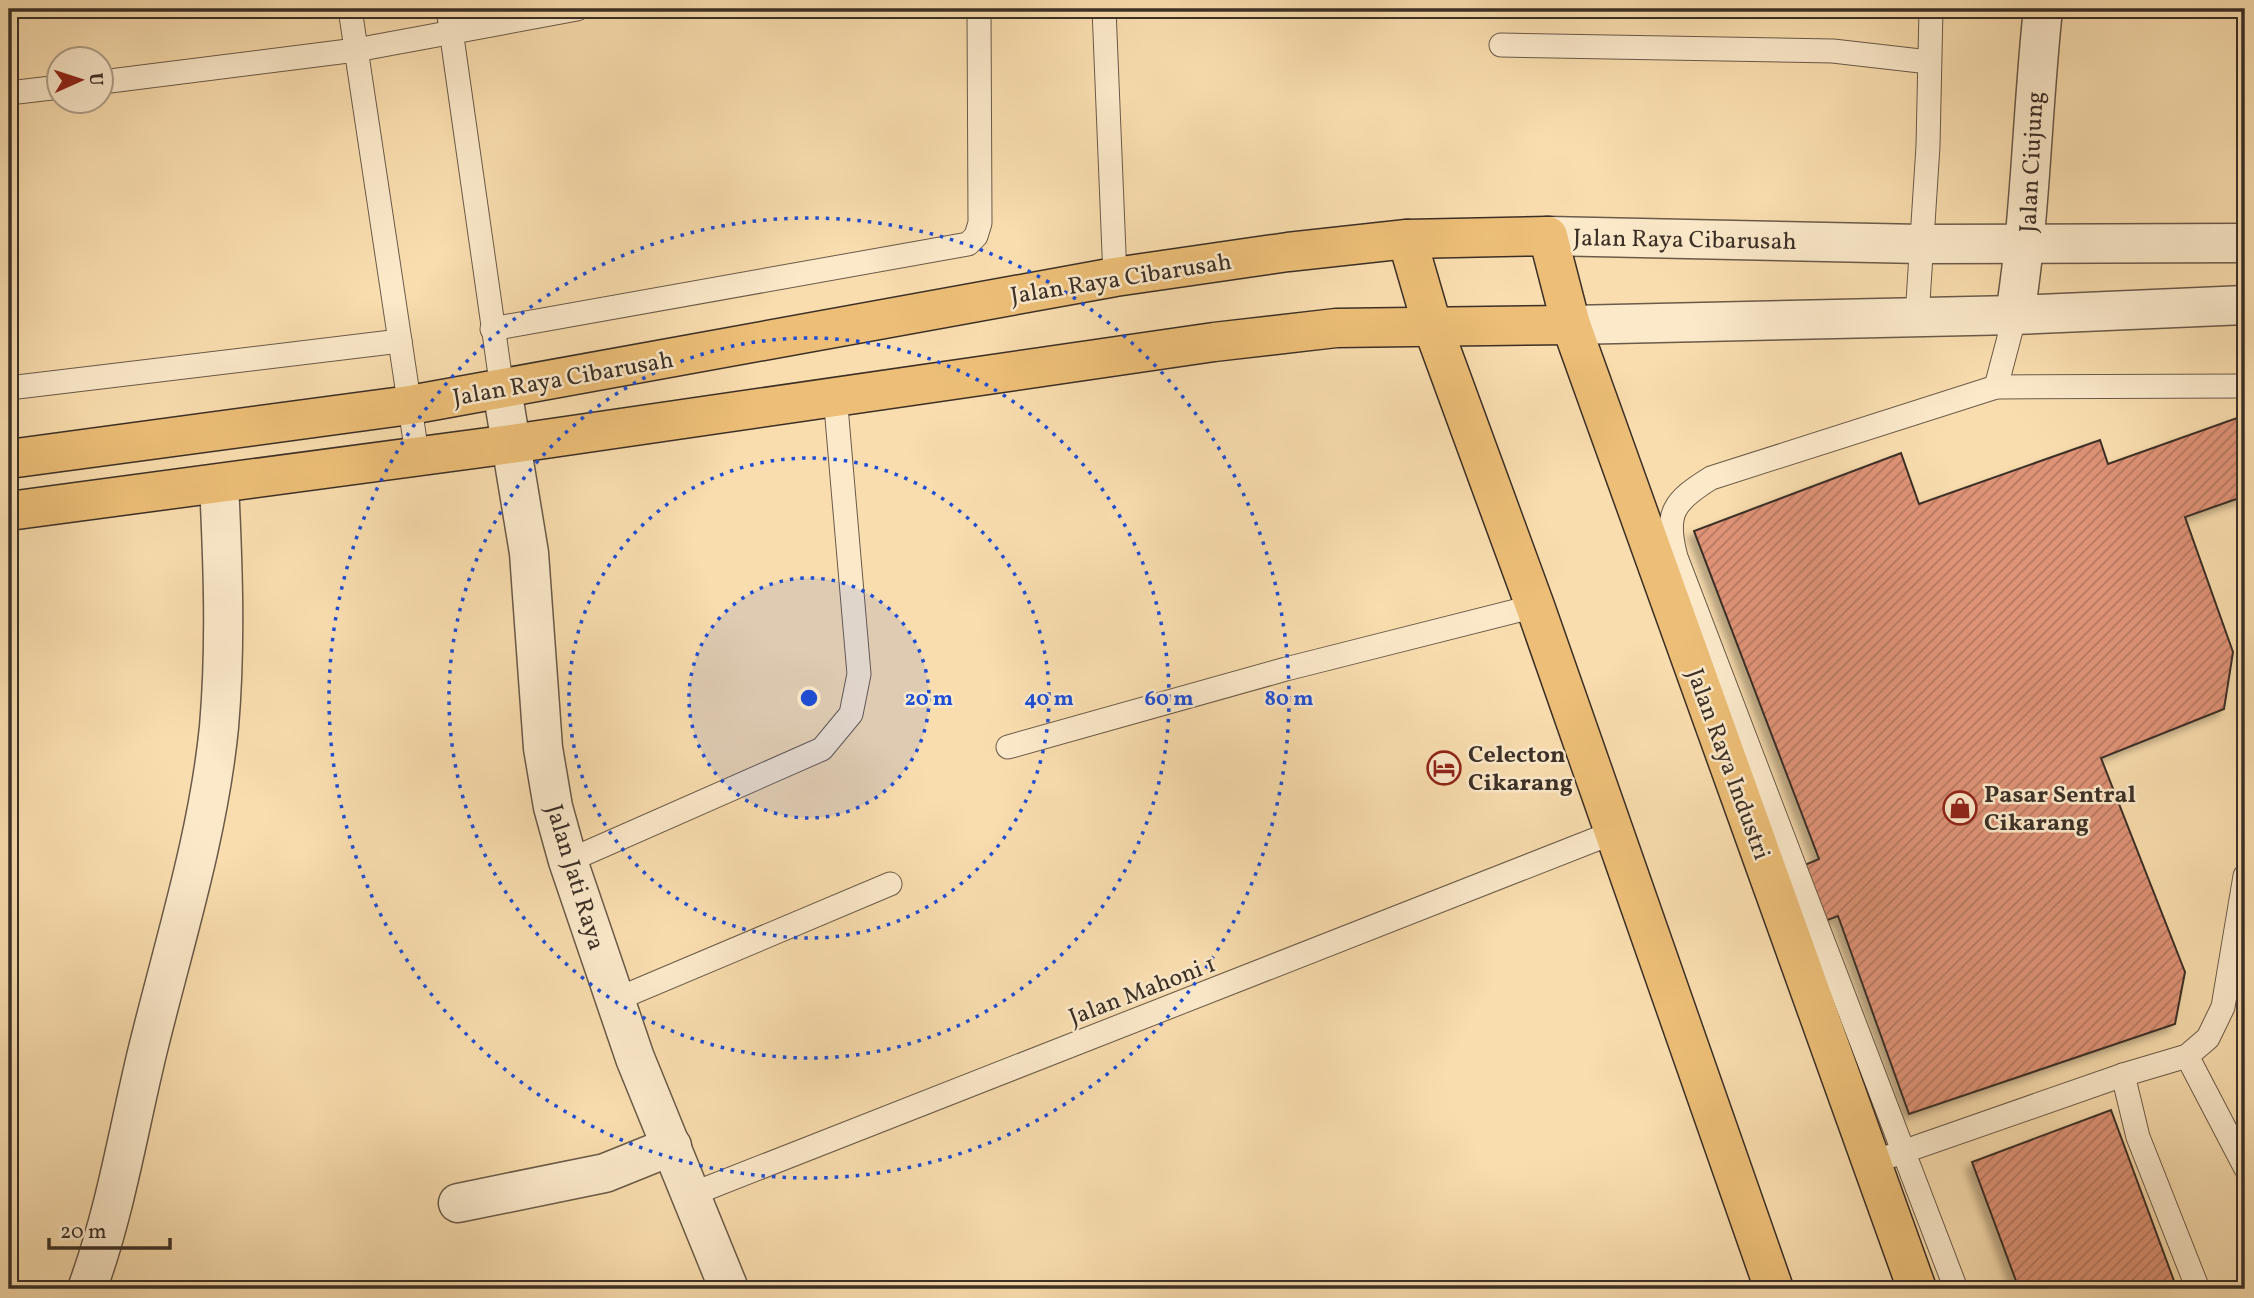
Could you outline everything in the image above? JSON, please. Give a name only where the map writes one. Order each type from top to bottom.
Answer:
[{"type":"main road","name":"Jalan Raya Cibarusah","points":[[9,459],[410,405],[1115,277],[1288,252],[1407,239],[1548,236]]},
{"type":"main road","name":"Jalan Raya Industri","points":[[1548,236],[1570,325],[1887,1157],[1917,1289]]},
{"type":"main road","points":[[1407,239],[1432,324],[1535,606],[1773,1289]]},
{"type":"main road","points":[[9,511],[219,484],[418,454],[511,444],[835,395],[1281,334],[1336,328],[1432,324],[1570,325]]},
{"type":"street","name":"Jalan Ciujung","points":[[2015,315],[2026,242],[2031,120],[2043,9]]},
{"type":"street","name":"Jalan Raya Cibarusah","points":[[1548,236],[1921,244],[2245,243]]},
{"type":"street","points":[[1570,325],[2015,315],[2245,305]]},
{"type":"street","name":"Jalan Jati Raya","points":[[502,389],[529,552],[543,748],[553,807],[568,861],[615,1000],[729,1289]]},
{"type":"street","points":[[87,1289],[115,1200],[208,804],[222,683],[224,586],[219,484]]},
{"type":"street","points":[[458,1203],[604,1173],[671,1146]]},
{"type":"lane","points":[[350,9],[418,454]]},
{"type":"lane","points":[[116,80],[356,50],[450,20],[577,9]]},
{"type":"lane","points":[[492,329],[968,244],[976,236],[980,223],[979,9]]},
{"type":"lane","points":[[1104,9],[1115,277]]},
{"type":"lane","points":[[1917,317],[1928,146],[1931,9]]},
{"type":"lane","points":[[450,20],[502,389]]},
{"type":"lane","points":[[1501,45],[1833,51],[1929,62]]},
{"type":"lane","points":[[9,93],[46,89]]},
{"type":"lane","points":[[1996,387],[2015,315]]},
{"type":"lane","points":[[9,388],[400,341]]},
{"type":"lane","points":[[1956,1289],[1887,1157],[1676,557],[1670,535],[1671,513],[1688,492],[1711,478],[1996,387],[2245,386]]},
{"type":"lane","points":[[568,861],[822,749],[851,714],[859,674],[835,395]]},
{"type":"lane","points":[[1008,747],[1286,669],[1535,606]]},
{"type":"lane","name":"Jalan Mahoni 1","points":[[690,1195],[1612,833]]},
{"type":"lane","points":[[1887,1157],[2123,1075],[2187,1056],[2208,1038],[2223,1007],[2245,876]]},
{"type":"lane","points":[[615,1000],[890,884]]},
{"type":"lane","points":[[2187,1056],[2245,1167]]},
{"type":"lane","points":[[2123,1075],[2138,1137],[2199,1289]]},
{"type":"building","name":"Pasar Sentral Cikarang","points":[[2237,418],[2245,441],[2245,496],[2185,517],[2233,652],[2224,709],[2101,758],[2185,972],[2175,1024],[1909,1114],[1838,916],[1822,922],[1800,867],[1819,859],[1694,531],[1901,453],[1919,504],[2100,440],[2108,464]]},
{"type":"building","points":[[2111,1110],[2177,1289],[2019,1289],[1972,1162]]},
{"type":"place","name":"Celecton Cikarang","points":[[1444,768]]},
{"type":"place","name":"Pasar Sentral Cikarang","points":[[1960,808]]}]
